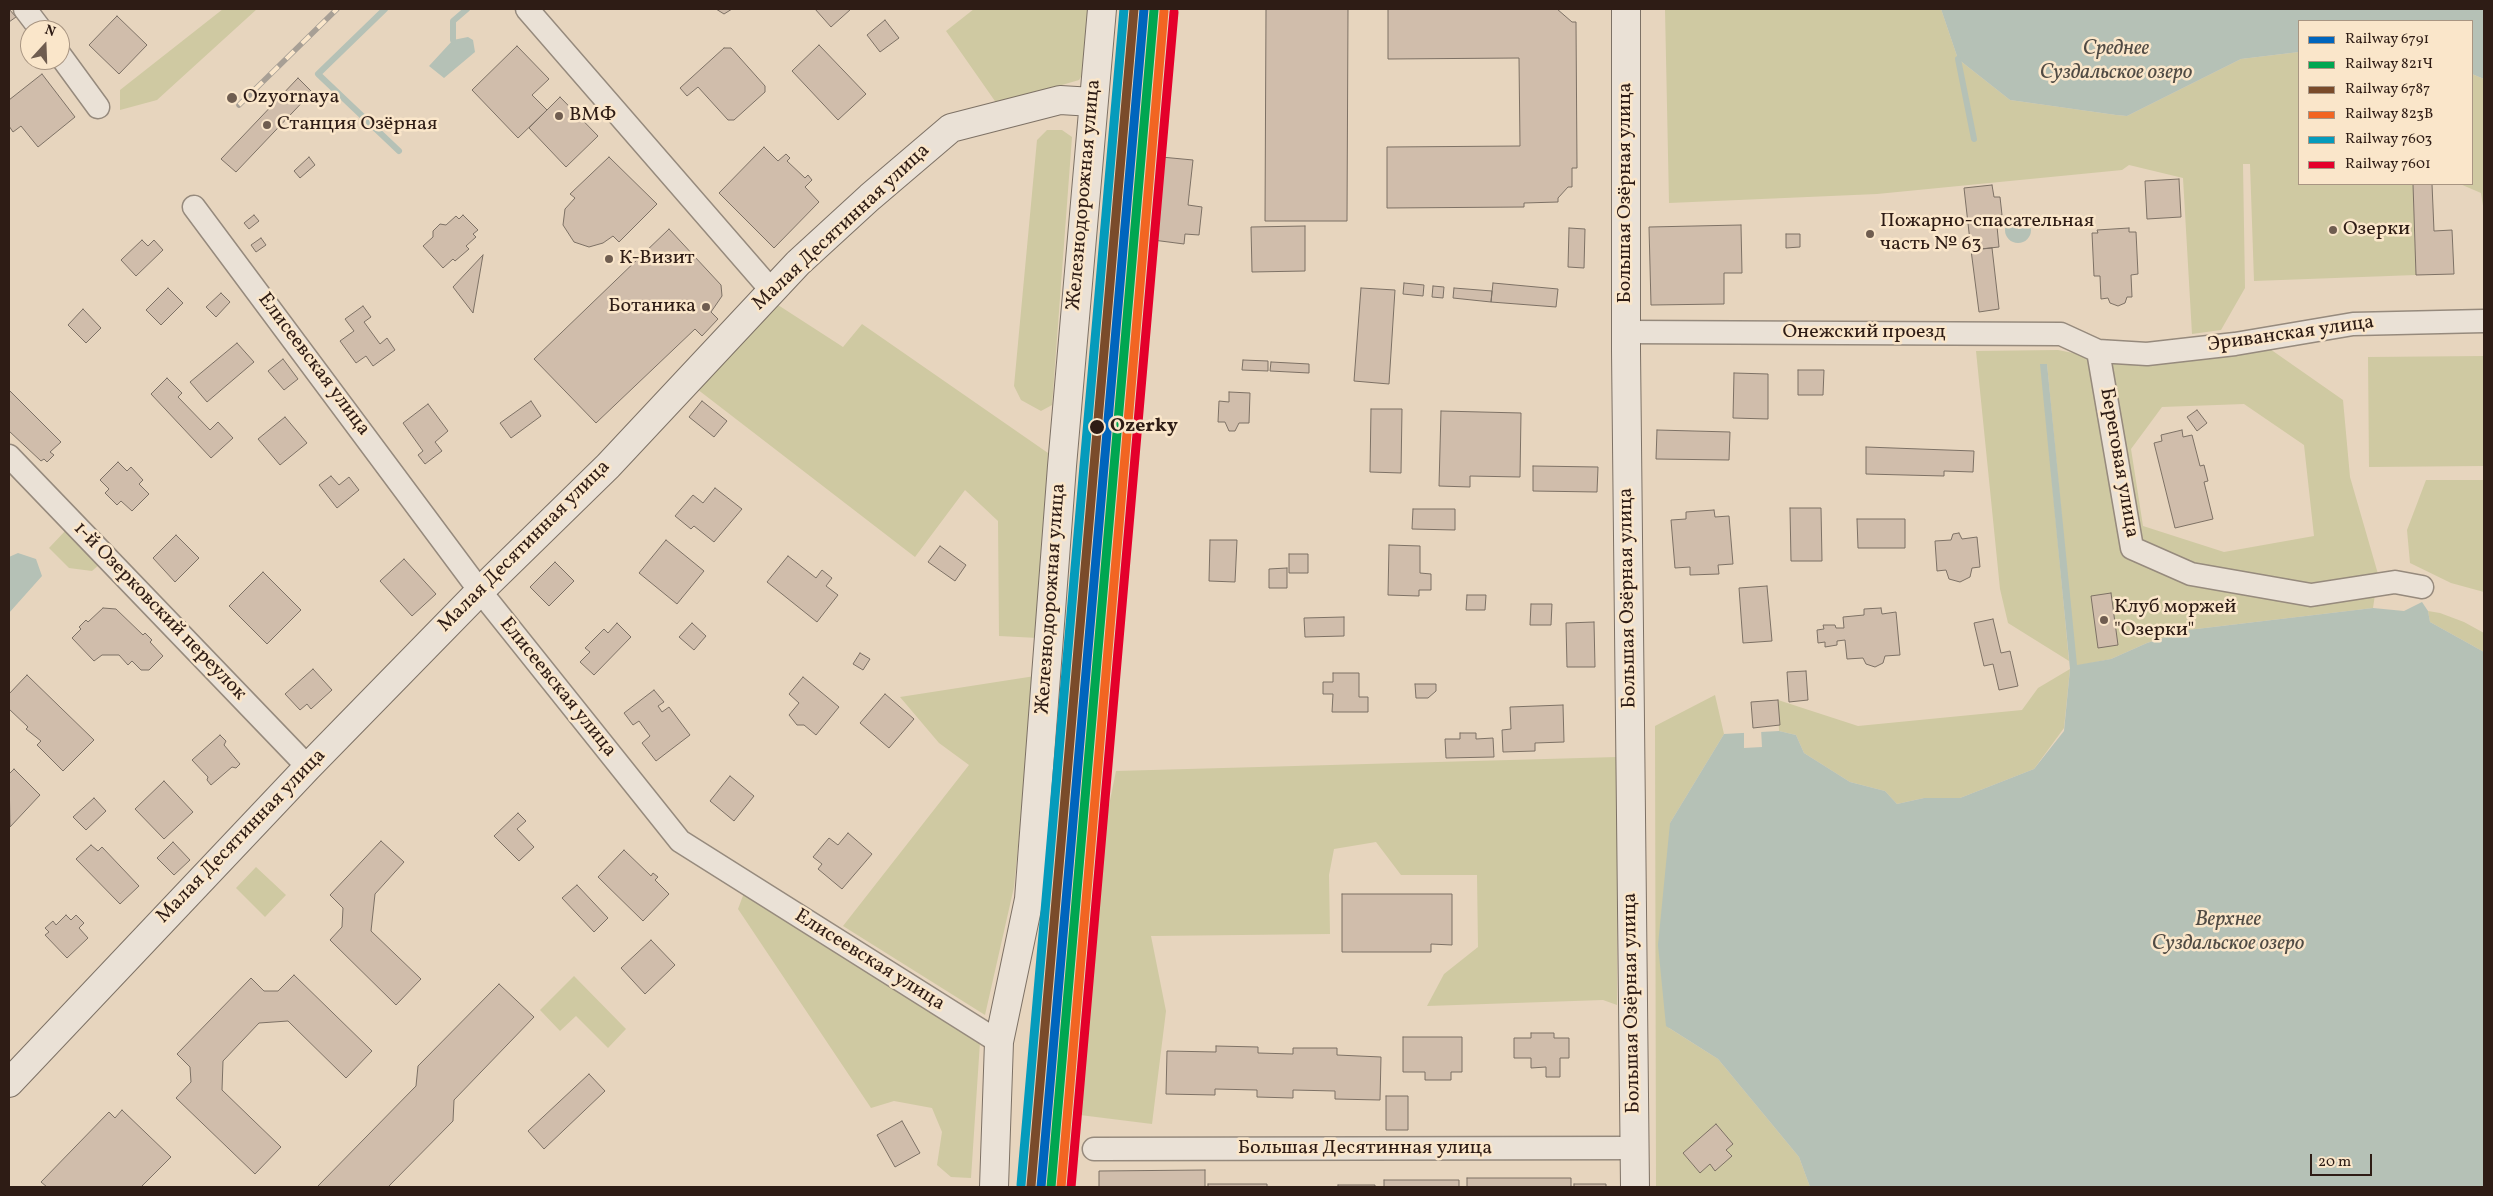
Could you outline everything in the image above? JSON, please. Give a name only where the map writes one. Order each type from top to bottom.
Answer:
[{"type":"street","points":[[25,9],[33,20]]},
{"type":"street","points":[[527,9],[772,290]]},
{"type":"street","name":"Железнодорожная улица","points":[[994,1187],[999,1042],[1029,899],[1063,456],[1102,9]]},
{"type":"street","name":"Большая Озёрная улица","points":[[1626,9],[1626,332],[1635,1187]]},
{"type":"street","points":[[70,69],[98,107]]},
{"type":"street","points":[[1060,100],[1077,92],[1088,82],[1096,69]]},
{"type":"street","name":"Малая Десятинная улица","points":[[9,1083],[308,767],[480,591],[608,466],[772,290],[870,197],[951,128],[1060,100],[1093,102]]},
{"type":"street","name":"Елисеевская улица","points":[[194,206],[480,591],[680,841],[999,1042]]},
{"type":"street","name":"Эриванская улица","points":[[2098,351],[2147,354],[2235,344],[2353,324],[2484,321]]},
{"type":"street","name":"Онежский проезд","points":[[1626,332],[2060,334],[2098,351]]},
{"type":"street","name":"Береговая улица","points":[[2098,351],[2132,548],[2191,574],[2311,595],[2395,582],[2422,587]]},
{"type":"street","name":"1-й Озерковский переулок","points":[[9,456],[308,767]]},
{"type":"street","name":"Большая Десятинная улица","points":[[1094,1149],[1635,1148]]},
{"type":"shaded area","points":[[223,9],[257,9],[157,100],[120,110],[120,90]]},
{"type":"shaded area","points":[[974,9],[1095,9],[1090,63],[1079,80],[997,104],[946,31]]},
{"type":"shaded area","points":[[1665,9],[1941,9],[1958,59],[2010,100],[2116,115],[2127,116],[2241,59],[2298,52],[2298,185],[2413,185],[2416,275],[2254,281],[2250,164],[2243,164],[2245,288],[2221,330],[2192,334],[2183,178],[2129,165],[2122,170],[1877,194],[1669,203]]},
{"type":"shaded area","points":[[2473,74],[2484,79],[2484,212],[2481,193],[2462,185],[2473,185]]},
{"type":"shaded area","points":[[1047,130],[1062,130],[1072,137],[1052,405],[1041,411],[1021,400],[1014,386],[1037,140]]},
{"type":"shaded area","points":[[778,305],[843,347],[862,324],[1048,453],[1038,638],[999,636],[998,521],[965,490],[915,557],[697,389]]},
{"type":"shaded area","points":[[2270,349],[2343,400],[2350,477],[2378,574],[2373,608],[2188,630],[2147,643],[2111,659],[2076,666],[2047,364],[2041,364],[2069,661],[2008,623],[2000,589],[1976,351],[2058,350],[2088,356]],"holes":[[[2244,404],[2304,445],[2314,536],[2224,552],[2143,526],[2131,449],[2162,407]]]},
{"type":"shaded area","points":[[2484,356],[2484,466],[2369,467],[2368,357]]},
{"type":"shaded area","points":[[2426,480],[2484,480],[2484,592],[2451,583],[2410,563],[2407,530]]},
{"type":"shaded area","points":[[66,530],[101,563],[92,571],[69,568],[49,548]]},
{"type":"shaded area","points":[[2428,611],[2440,613],[2464,622],[2484,633],[2484,652],[2430,622]]},
{"type":"shaded area","points":[[2070,669],[2064,728],[2034,769],[1960,798],[1924,798],[1897,804],[1885,791],[1850,782],[1804,753],[1796,735],[1779,731],[1778,700],[1858,726],[2022,710],[2038,688]]},
{"type":"shaded area","points":[[1035,676],[1014,887],[985,1015],[843,926],[969,765],[939,743],[900,697]]},
{"type":"shaded area","points":[[1715,695],[1724,734],[1670,823],[1669,1028],[1718,1059],[1799,1157],[1810,1187],[1656,1187],[1655,726]]},
{"type":"shaded area","points":[[1617,757],[1617,1005],[1603,1000],[1427,1006],[1444,974],[1478,947],[1477,875],[1401,875],[1376,842],[1334,849],[1329,875],[1330,934],[1151,936],[1166,1011],[1152,1124],[1080,1115],[1096,900],[1103,867],[1102,840],[1116,771]]},
{"type":"shaded area","points":[[256,867],[286,895],[265,917],[236,888]]},
{"type":"shaded area","points":[[744,893],[980,1042],[971,1178],[951,1177],[937,1165],[942,1132],[932,1108],[894,1101],[871,1108],[738,909]]},
{"type":"shaded area","points":[[574,976],[626,1029],[608,1048],[576,1016],[560,1031],[540,1010]]},
{"type":"water","name":"Среднее Суздальское озеро","points":[[1941,9],[2484,9],[2484,79],[2473,74],[2473,20],[2298,20],[2298,52],[2241,59],[2127,116],[2010,100],[1958,59]]},
{"type":"water","points":[[468,37],[473,40],[475,52],[444,78],[429,66],[453,40]]},
{"type":"water","points":[[2018,217],[2027,221],[2031,230],[2027,239],[2018,243],[2009,239],[2005,230],[2009,221]]},
{"type":"water","name":"Верхнее Суздальское озеро","points":[[2040,364],[2047,364],[2077,665],[2111,659],[2147,643],[2188,630],[2373,608],[2404,611],[2422,602],[2428,611],[2430,622],[2484,652],[2484,1187],[1810,1187],[1799,1157],[1718,1059],[1666,1026],[1658,945],[1670,823],[1724,734],[1779,731],[1796,735],[1804,753],[1850,782],[1885,791],[1897,804],[1924,798],[1960,798],[2034,769],[2064,731],[2070,669]]},
{"type":"water","points":[[18,553],[36,559],[42,576],[9,613],[9,557]]},
{"type":"pier","points":[[1761,729],[1762,747],[1744,748],[1744,730]]},
{"type":"building","points":[[9,9],[16,17],[9,22]]},
{"type":"building","points":[[716,9],[732,9],[724,14]]},
{"type":"building","points":[[815,9],[851,9],[831,27]]},
{"type":"building","points":[[1266,9],[1348,9],[1347,221],[1265,221]]},
{"type":"building","points":[[1388,9],[1557,9],[1572,22],[1576,22],[1577,168],[1572,168],[1572,187],[1568,187],[1558,198],[1558,202],[1524,203],[1524,207],[1387,208],[1387,147],[1520,146],[1519,58],[1388,59]]},
{"type":"building","points":[[117,16],[147,45],[119,74],[89,45]]},
{"type":"building","points":[[885,20],[899,38],[880,52],[867,35]]},
{"type":"building","points":[[819,45],[866,94],[838,120],[792,71]]},
{"type":"building","points":[[517,46],[549,79],[532,95],[547,110],[518,138],[472,90]]},
{"type":"building","points":[[724,48],[731,48],[765,86],[765,92],[734,120],[728,120],[698,87],[687,96],[680,88]]},
{"type":"building","points":[[42,74],[75,117],[38,147],[21,126],[13,132],[9,126],[9,100]]},
{"type":"building","name":"Станция Озёрная","points":[[298,78],[312,92],[236,172],[221,159]]},
{"type":"building","points":[[560,97],[598,136],[566,167],[529,128]]},
{"type":"building","points":[[764,147],[778,161],[786,154],[790,158],[787,161],[805,178],[808,175],[812,180],[805,187],[819,202],[774,248],[719,193]]},
{"type":"building","points":[[309,157],[315,165],[300,178],[294,171]]},
{"type":"building","points":[[609,157],[657,204],[619,242],[613,236],[603,243],[589,247],[574,242],[563,225],[565,209],[575,198],[570,194]]},
{"type":"building","points":[[1161,157],[1193,160],[1188,205],[1202,207],[1199,235],[1185,234],[1184,244],[1153,240]]},
{"type":"building","points":[[2179,179],[2181,217],[2147,219],[2145,181]]},
{"type":"building","points":[[1992,185],[1994,197],[2000,197],[2002,215],[1996,216],[1999,247],[1971,250],[1964,188]]},
{"type":"building","points":[[2413,185],[2432,185],[2434,231],[2452,230],[2454,274],[2416,275]]},
{"type":"building","points":[[254,215],[259,221],[249,229],[244,223]]},
{"type":"building","points":[[463,215],[478,230],[473,234],[476,237],[466,246],[469,249],[443,268],[423,246],[433,237],[433,231],[440,224],[446,225],[456,216],[459,219]]},
{"type":"building","points":[[1741,225],[1742,273],[1724,273],[1724,304],[1651,305],[1649,227]]},
{"type":"building","points":[[1305,226],[1305,271],[1252,272],[1251,227]]},
{"type":"building","points":[[1569,228],[1585,229],[1584,268],[1568,267]]},
{"type":"building","points":[[2129,228],[2129,232],[2136,232],[2138,274],[2131,275],[2132,297],[2127,297],[2125,303],[2118,306],[2110,303],[2108,298],[2101,299],[2100,276],[2094,276],[2092,233],[2098,233],[2097,230]]},
{"type":"building","points":[[669,229],[721,285],[722,296],[711,312],[718,319],[702,336],[695,329],[596,423],[534,359]]},
{"type":"building","points":[[1786,234],[1800,234],[1800,247],[1786,248]]},
{"type":"building","points":[[261,238],[266,245],[256,252],[251,245]]},
{"type":"building","points":[[142,240],[148,246],[154,240],[163,250],[136,276],[121,260]]},
{"type":"building","points":[[1992,248],[1999,309],[1979,312],[1971,250]]},
{"type":"building","points":[[483,255],[473,313],[453,287]]},
{"type":"building","points":[[1404,283],[1424,285],[1423,296],[1403,294]]},
{"type":"building","points":[[1493,283],[1558,289],[1556,307],[1491,302]]},
{"type":"building","points":[[1433,286],[1444,287],[1443,298],[1432,297]]},
{"type":"building","points":[[168,288],[183,303],[161,325],[146,310]]},
{"type":"building","points":[[1361,288],[1395,290],[1389,384],[1354,381]]},
{"type":"building","points":[[1454,288],[1492,291],[1491,302],[1453,298]]},
{"type":"building","points":[[221,293],[230,302],[216,317],[206,307]]},
{"type":"building","points":[[363,306],[371,317],[364,322],[380,344],[387,338],[395,350],[373,366],[366,356],[356,363],[340,341],[354,331],[345,319]]},
{"type":"building","points":[[83,309],[101,328],[86,343],[68,325]]},
{"type":"building","points":[[237,343],[254,362],[207,402],[190,382]]},
{"type":"building","points":[[283,359],[298,379],[284,390],[268,371]]},
{"type":"building","points":[[1243,360],[1268,361],[1268,371],[1242,370]]},
{"type":"building","points":[[1271,362],[1309,364],[1309,373],[1270,371]]},
{"type":"building","points":[[1798,370],[1824,370],[1823,395],[1798,395]]},
{"type":"building","points":[[1734,373],[1768,374],[1768,419],[1733,418]]},
{"type":"building","points":[[167,378],[182,393],[178,397],[210,430],[218,422],[233,438],[211,458],[151,394]]},
{"type":"building","points":[[9,390],[61,442],[50,452],[54,455],[47,462],[44,459],[41,461],[9,431]]},
{"type":"building","points":[[1229,392],[1250,393],[1249,423],[1239,423],[1235,431],[1229,431],[1225,422],[1218,422],[1219,401],[1229,402]]},
{"type":"building","points":[[531,401],[541,416],[511,438],[500,423]]},
{"type":"building","points":[[702,401],[727,421],[714,437],[689,417]]},
{"type":"building","points":[[428,404],[448,431],[435,442],[442,451],[425,464],[418,455],[423,451],[403,423]]},
{"type":"building","points":[[1371,409],[1402,409],[1401,473],[1370,472]]},
{"type":"building","points":[[2197,410],[2207,423],[2197,431],[2187,417]]},
{"type":"building","points":[[1441,411],[1521,413],[1520,477],[1470,476],[1470,487],[1439,486]]},
{"type":"building","points":[[285,417],[307,443],[280,465],[258,439]]},
{"type":"building","points":[[1657,430],[1730,432],[1729,460],[1656,459]]},
{"type":"building","points":[[2182,430],[2183,437],[2192,435],[2200,466],[2204,465],[2208,481],[2204,482],[2213,519],[2175,528],[2154,443],[2162,441],[2161,435]]},
{"type":"building","points":[[1866,447],[1974,451],[1973,472],[1944,471],[1944,476],[1866,474]]},
{"type":"building","points":[[118,462],[127,471],[131,467],[143,480],[139,484],[149,494],[132,511],[121,501],[117,505],[105,493],[109,489],[100,480]]},
{"type":"building","points":[[1533,466],[1598,467],[1597,492],[1533,491]]},
{"type":"building","points":[[331,476],[339,485],[349,477],[359,490],[337,508],[319,485]]},
{"type":"building","points":[[715,488],[742,509],[714,542],[694,526],[691,529],[675,516],[693,495],[703,503]]},
{"type":"building","points":[[1790,508],[1821,508],[1822,561],[1791,561]]},
{"type":"building","points":[[1413,509],[1455,509],[1455,530],[1412,529]]},
{"type":"building","points":[[1714,510],[1715,517],[1729,516],[1733,564],[1718,565],[1719,574],[1690,575],[1690,567],[1675,568],[1671,520],[1686,519],[1686,512]]},
{"type":"building","points":[[1857,519],[1905,519],[1905,548],[1858,548]]},
{"type":"building","points":[[1959,533],[1962,539],[1977,537],[1980,567],[1972,568],[1970,577],[1960,582],[1949,579],[1946,570],[1937,571],[1935,541],[1951,540],[1953,534]]},
{"type":"building","points":[[176,535],[199,558],[175,582],[153,558]]},
{"type":"building","points":[[666,540],[704,571],[677,604],[639,573]]},
{"type":"building","points":[[1210,540],[1237,540],[1235,582],[1209,581]]},
{"type":"building","points":[[1389,545],[1420,546],[1420,573],[1431,574],[1431,590],[1419,590],[1419,596],[1388,595]]},
{"type":"building","points":[[940,546],[966,565],[955,581],[928,562]]},
{"type":"building","points":[[1289,554],[1308,554],[1308,573],[1289,573]]},
{"type":"building","points":[[788,556],[816,578],[822,570],[832,578],[826,586],[838,595],[817,622],[767,582]]},
{"type":"building","points":[[404,559],[436,594],[412,616],[380,581]]},
{"type":"building","points":[[555,562],[574,581],[549,606],[530,587]]},
{"type":"building","points":[[1287,568],[1287,588],[1269,588],[1269,569]]},
{"type":"building","points":[[263,572],[301,610],[267,644],[229,606]]},
{"type":"building","points":[[1767,586],[1772,641],[1743,643],[1739,588]]},
{"type":"building","name":"Клуб моржей \"Озерки\"","points":[[2111,593],[2118,645],[2098,648],[2091,596]]},
{"type":"building","points":[[1467,595],[1486,595],[1485,610],[1466,610]]},
{"type":"building","points":[[1531,604],[1552,604],[1551,625],[1530,625]]},
{"type":"building","points":[[103,608],[116,609],[143,635],[145,633],[152,640],[150,642],[163,656],[149,670],[141,670],[132,661],[128,665],[119,655],[102,655],[94,661],[72,638],[81,629],[79,627],[86,620],[88,622]]},
{"type":"building","points":[[1881,608],[1882,614],[1896,612],[1900,655],[1885,656],[1883,663],[1875,667],[1866,664],[1863,658],[1847,659],[1845,640],[1837,641],[1837,645],[1825,647],[1825,642],[1818,643],[1817,630],[1824,629],[1823,625],[1835,625],[1836,628],[1844,628],[1843,617],[1864,615],[1864,609]]},
{"type":"building","points":[[1344,617],[1344,636],[1305,637],[1304,618]]},
{"type":"building","points":[[1993,619],[2001,653],[2010,651],[2018,686],[1999,690],[1993,664],[1984,666],[1974,623]]},
{"type":"building","points":[[1594,622],[1595,667],[1567,667],[1566,623]]},
{"type":"building","points":[[617,623],[631,637],[594,675],[580,662],[590,652],[585,648],[604,629],[608,633]]},
{"type":"building","points":[[692,623],[706,636],[694,650],[679,637]]},
{"type":"building","points":[[860,653],[870,659],[863,670],[853,664]]},
{"type":"building","points":[[313,669],[332,690],[311,709],[307,704],[300,710],[285,694]]},
{"type":"building","points":[[1806,671],[1808,700],[1789,702],[1787,672]]},
{"type":"building","points":[[1333,673],[1359,673],[1359,697],[1368,697],[1368,712],[1332,712],[1333,694],[1323,694],[1323,682],[1333,682]]},
{"type":"building","points":[[27,675],[94,740],[63,771],[37,745],[41,741],[26,729],[28,727],[9,709],[9,694]]},
{"type":"building","points":[[803,677],[839,707],[816,735],[804,725],[797,725],[789,715],[799,703],[789,694]]},
{"type":"building","points":[[1415,684],[1436,684],[1436,691],[1428,698],[1416,698]]},
{"type":"building","points":[[654,690],[664,702],[658,706],[662,712],[669,707],[690,735],[656,761],[642,743],[650,736],[639,721],[633,725],[624,713]]},
{"type":"building","points":[[885,694],[914,719],[889,748],[860,723]]},
{"type":"building","points":[[1778,700],[1780,725],[1753,728],[1751,702]]},
{"type":"building","points":[[1563,705],[1564,742],[1535,743],[1535,751],[1503,752],[1502,730],[1511,729],[1510,707]]},
{"type":"building","points":[[1460,733],[1476,733],[1476,739],[1493,738],[1494,757],[1446,758],[1445,739],[1460,739]]},
{"type":"building","points":[[220,735],[226,741],[224,745],[240,764],[236,768],[232,767],[211,785],[207,780],[208,777],[192,760]]},
{"type":"building","points":[[14,769],[40,795],[10,827],[9,774]]},
{"type":"building","points":[[730,776],[754,796],[734,821],[710,801]]},
{"type":"building","points":[[164,781],[193,812],[164,839],[135,809]]},
{"type":"building","points":[[94,798],[106,811],[86,830],[73,817]]},
{"type":"building","points":[[518,813],[526,821],[517,829],[534,847],[519,861],[494,836]]},
{"type":"building","points":[[848,833],[872,854],[842,889],[818,869],[822,864],[813,857],[829,838],[838,845]]},
{"type":"building","points":[[381,841],[404,862],[375,894],[371,931],[421,979],[396,1005],[330,940],[342,927],[343,908],[330,895]]},
{"type":"building","points":[[173,842],[190,860],[174,875],[157,858]]},
{"type":"building","points":[[91,845],[98,851],[102,847],[139,886],[120,904],[76,859]]},
{"type":"building","points":[[624,850],[651,876],[653,873],[658,877],[655,880],[669,894],[643,921],[598,877]]},
{"type":"building","points":[[577,885],[608,918],[594,932],[562,898]]},
{"type":"building","points":[[1342,894],[1452,894],[1452,945],[1431,944],[1431,952],[1342,952]]},
{"type":"building","points":[[66,915],[71,920],[76,915],[84,923],[79,928],[88,938],[67,958],[45,935],[49,932],[45,928],[53,921],[56,925]]},
{"type":"building","points":[[651,940],[675,965],[645,994],[621,968]]},
{"type":"building","points":[[294,975],[372,1051],[346,1078],[288,1021],[259,1023],[223,1061],[222,1090],[281,1147],[255,1174],[176,1098],[191,1082],[190,1067],[177,1054],[251,978],[264,991],[278,991]]},
{"type":"building","points":[[499,984],[534,1017],[454,1100],[453,1121],[388,1187],[317,1187],[416,1086],[418,1066]]},
{"type":"building","points":[[1531,1033],[1554,1033],[1554,1038],[1569,1038],[1569,1058],[1560,1058],[1560,1077],[1546,1077],[1546,1067],[1531,1068],[1531,1058],[1514,1058],[1514,1038],[1531,1038]]},
{"type":"building","points":[[1403,1037],[1462,1037],[1462,1072],[1451,1072],[1451,1080],[1425,1080],[1425,1072],[1403,1072]]},
{"type":"building","points":[[1216,1046],[1258,1047],[1258,1053],[1293,1054],[1293,1048],[1337,1048],[1337,1055],[1381,1057],[1380,1100],[1335,1099],[1335,1091],[1293,1090],[1293,1098],[1257,1097],[1257,1090],[1215,1089],[1215,1095],[1166,1094],[1167,1051],[1216,1052]]},
{"type":"building","points":[[589,1074],[605,1091],[544,1149],[528,1131]]},
{"type":"building","points":[[1386,1096],[1408,1096],[1408,1130],[1386,1130]]},
{"type":"building","points":[[122,1110],[171,1157],[141,1187],[47,1187],[41,1182],[109,1112],[115,1118]]},
{"type":"building","points":[[902,1121],[920,1153],[895,1167],[877,1135]]},
{"type":"building","points":[[1716,1124],[1733,1144],[1726,1150],[1732,1156],[1715,1171],[1710,1164],[1700,1173],[1683,1153]]},
{"type":"building","points":[[1205,1170],[1205,1187],[1099,1187],[1099,1171]]},
{"type":"building","points":[[1467,1178],[1571,1178],[1571,1187],[1467,1187]]},
{"type":"building","points":[[1384,1180],[1459,1180],[1459,1187],[1384,1187]]},
{"type":"building","points":[[1208,1184],[1267,1184],[1267,1187],[1208,1187]]},
{"type":"building","points":[[1574,1184],[1606,1184],[1606,1187],[1574,1187]]},
{"type":"building","points":[[1338,1185],[1375,1185],[1375,1187],[1338,1187]]},
{"type":"waterway","points":[[385,9],[318,74],[399,151]]},
{"type":"waterway","points":[[453,40],[453,21],[467,9]]},
{"type":"waterway","points":[[1958,59],[1974,139]]},
{"type":"railway","points":[[239,105],[337,9]]},
{"type":"rail line","name":"7603","points":[[1021,1185],[1124,9]]},
{"type":"rail line","name":"6787","points":[[1031,1186],[1134,9]]},
{"type":"rail line","name":"6791","points":[[1041,1187],[1144,9]]},
{"type":"rail line","name":"821Ч","points":[[1051,1187],[1154,10]]},
{"type":"rail line","name":"823В","points":[[1061,1187],[1164,11]]},
{"type":"rail line","name":"7601","points":[[1071,1187],[1174,12]]},
{"type":"place","name":"Ozyornaya","points":[[232,98]]},
{"type":"place","name":"ВМФ","points":[[559,116]]},
{"type":"place","name":"Станция Озёрная","points":[[267,125]]},
{"type":"place","name":"Озерки","points":[[2333,230]]},
{"type":"place","name":"Пожарно-спасательная часть № 63","points":[[1870,234]]},
{"type":"place","name":"К-Визит","points":[[609,259]]},
{"type":"place","name":"Ботаника","points":[[706,307]]},
{"type":"place","name":"Ozerky","points":[[1097,427]]},
{"type":"place","name":"Клуб моржей \"Озерки\"","points":[[2104,620]]}]
